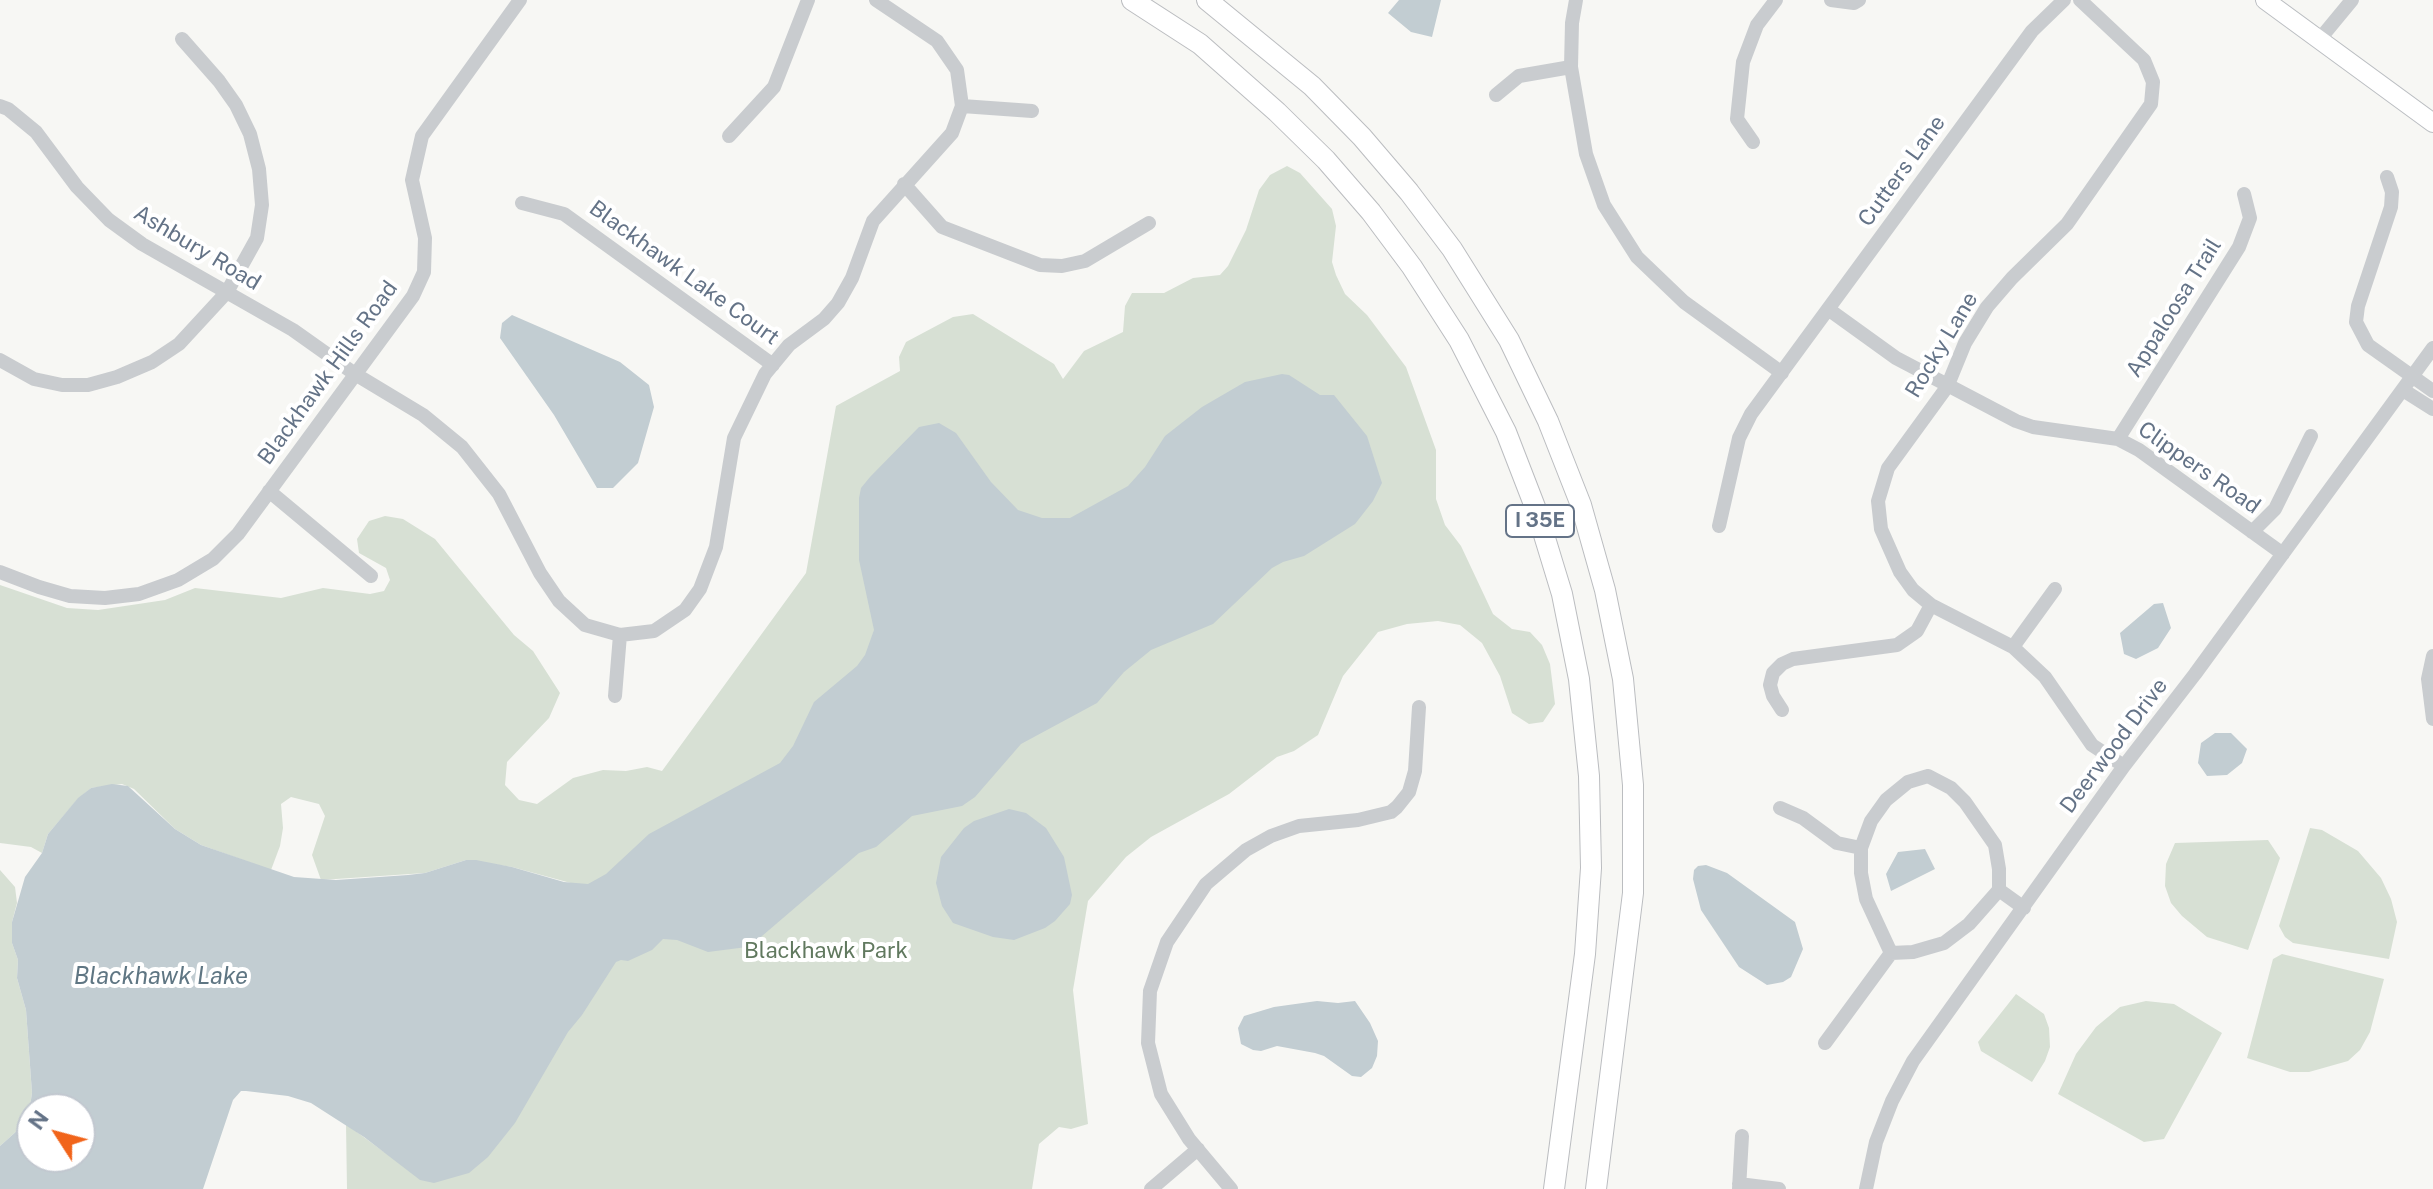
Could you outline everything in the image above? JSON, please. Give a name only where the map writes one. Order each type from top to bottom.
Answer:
[{"type":"highway","name":"I 35E","points":[[1132,0],[1200,44],[1266,102],[1326,160],[1371,212],[1412,267],[1459,340],[1506,432],[1537,512],[1562,594],[1579,679],[1589,776],[1591,868],[1585,954],[1554,1189]]},
{"type":"highway","name":"I 35E","points":[[1207,0],[1312,86],[1362,137],[1418,203],[1452,249],[1509,340],[1548,421],[1581,505],[1605,590],[1623,679],[1633,785],[1633,893],[1596,1189]]},
{"type":"main road","points":[[2265,0],[2433,123]]},
{"type":"street","name":"Blackhawk Hills Road","points":[[0,572],[70,596],[105,598],[139,594],[178,580],[213,559],[238,534],[413,296],[424,272],[425,238],[412,180],[422,136],[520,0]]},
{"type":"street","points":[[729,136],[774,87],[808,0]]},
{"type":"street","points":[[615,696],[620,635],[654,631],[685,610],[700,589],[716,547],[734,438],[765,374],[789,345],[824,319],[838,303],[852,278],[873,221],[952,133],[962,106],[957,70],[937,41],[876,0]]},
{"type":"street","points":[[1576,0],[1571,67],[1586,154],[1604,205],[1637,257],[1684,302],[1782,373]]},
{"type":"street","points":[[1753,142],[1737,119],[1743,62],[1757,25],[1776,0]]},
{"type":"street","points":[[1831,0],[1854,3],[1859,0]]},
{"type":"street","name":"Cutters Lane","points":[[1719,526],[1739,438],[1751,414],[2032,31],[2064,0]]},
{"type":"street","name":"Rocky Lane","points":[[2080,0],[2144,60],[2153,82],[2151,104],[2067,224],[1987,307],[1965,343],[1947,387],[1888,468],[1878,501],[1881,529],[1900,572],[1913,590],[1931,605],[2013,647],[2045,677],[2092,745],[2124,766]]},
{"type":"street","points":[[2319,40],[2352,0]]},
{"type":"street","points":[[0,360],[34,379],[62,385],[88,385],[117,377],[152,362],[179,344],[227,292],[257,238],[262,205],[259,169],[250,134],[236,105],[182,39]]},
{"type":"street","points":[[1496,95],[1519,76],[1571,67]]},
{"type":"street","name":"Ashbury Road","points":[[0,106],[36,132],[77,187],[109,220],[142,244],[293,330],[355,374],[423,415],[462,447],[499,494],[540,573],[559,601],[585,625],[620,635]]},
{"type":"street","points":[[962,106],[1032,111]]},
{"type":"street","points":[[2387,177],[2392,192],[2391,207],[2358,306],[2356,322],[2368,345],[2433,409]]},
{"type":"street","points":[[904,184],[942,227],[1040,265],[1062,266],[1085,261],[1149,223]]},
{"type":"street","name":"Appaloosa Trail","points":[[2118,439],[2239,247],[2250,218],[2244,194]]},
{"type":"street","name":"Blackhawk Lake Court","points":[[522,203],[564,214],[773,365]]},
{"type":"street","name":"Clippers Road","points":[[1828,309],[1896,358],[2016,421],[2033,427],[2118,439],[2139,450],[2283,554]]},
{"type":"street","name":"Deerwood Drive","points":[[1866,1189],[1876,1142],[1892,1101],[1913,1061],[2124,766],[2433,348]]},
{"type":"street","points":[[2407,384],[2433,391]]},
{"type":"street","points":[[2252,532],[2275,509],[2311,436]]},
{"type":"street","points":[[269,491],[371,576]]},
{"type":"street","points":[[2013,647],[2055,589]]},
{"type":"street","points":[[1782,710],[1770,685],[1773,673],[1782,664],[1793,659],[1897,645],[1917,631],[1931,605]]},
{"type":"street","points":[[2433,656],[2428,679],[2433,719]]},
{"type":"street","points":[[1231,1189],[1198,1149],[1161,1094],[1148,1043],[1150,991],[1167,942],[1206,884],[1246,850],[1271,836],[1299,826],[1358,820],[1391,812],[1397,807],[1409,792],[1415,771],[1419,707]]},
{"type":"street","points":[[1928,776],[1951,788],[1965,802],[1995,845],[1999,890],[1969,924],[1944,943],[1913,952],[1891,953],[1866,899],[1861,873],[1861,848],[1871,821],[1886,800],[1908,782],[1928,776]]},
{"type":"street","points":[[1780,808],[1803,818],[1837,843],[1861,848]]},
{"type":"street","points":[[1999,890],[2024,908]]},
{"type":"street","points":[[1825,1043],[1891,953]]},
{"type":"street","points":[[1742,1136],[1739,1186],[1779,1189]]},
{"type":"street","points":[[1151,1189],[1198,1149]]},
{"type":"green space","name":"Blackhawk Park","points":[[1287,166],[1300,173],[1332,209],[1336,226],[1332,262],[1336,275],[1345,294],[1367,315],[1406,367],[1436,450],[1436,499],[1445,525],[1461,546],[1493,614],[1512,629],[1530,632],[1542,645],[1550,664],[1555,704],[1543,722],[1529,724],[1512,713],[1500,676],[1482,643],[1460,625],[1438,621],[1407,624],[1378,632],[1343,676],[1318,735],[1294,751],[1277,757],[1229,794],[1151,837],[1126,857],[1088,901],[1073,990],[1088,1124],[1071,1129],[1059,1127],[1039,1144],[1032,1189],[347,1189],[346,1124],[384,1152],[578,885],[512,867],[466,860],[425,873],[321,880],[312,855],[325,816],[319,804],[291,797],[281,804],[283,828],[271,870],[201,845],[175,829],[134,789],[122,784],[91,788],[77,800],[48,834],[42,853],[31,847],[0,843],[0,585],[67,608],[98,610],[165,600],[195,588],[281,598],[323,588],[370,594],[384,591],[390,580],[386,568],[359,553],[357,539],[369,521],[385,516],[403,519],[435,539],[514,635],[533,651],[560,693],[549,718],[507,762],[505,785],[519,800],[537,804],[573,778],[603,770],[626,771],[647,767],[662,771],[806,573],[836,406],[900,371],[899,357],[906,342],[953,317],[973,314],[1054,364],[1063,379],[1084,351],[1123,332],[1125,306],[1132,293],[1164,293],[1193,278],[1220,275],[1228,266],[1246,230],[1259,190],[1270,175]]},
{"type":"green space","points":[[2310,828],[2322,830],[2358,851],[2381,878],[2397,922],[2389,959],[2293,943],[2285,937],[2279,926]]},
{"type":"green space","points":[[2268,840],[2280,858],[2248,950],[2207,937],[2171,903],[2165,886],[2166,864],[2175,843]]},
{"type":"green space","points":[[0,870],[15,887],[17,903],[12,922],[12,943],[26,1010],[32,1093],[16,1093],[16,1132],[0,1146]]},
{"type":"green space","points":[[2282,954],[2384,979],[2370,1032],[2360,1050],[2348,1061],[2309,1072],[2290,1072],[2247,1058],[2273,959]]},
{"type":"green space","points":[[2016,994],[2044,1014],[2049,1028],[2050,1047],[2032,1082],[1981,1051],[1978,1042]]},
{"type":"green space","points":[[2146,1001],[2174,1004],[2222,1033],[2164,1139],[2144,1142],[2058,1094],[2076,1054],[2096,1027],[2120,1007]]},
{"type":"water","points":[[1399,0],[1441,0],[1432,37],[1411,32],[1388,13]]},
{"type":"water","points":[[512,315],[620,362],[649,385],[654,407],[638,463],[613,488],[597,488],[554,415],[500,338],[502,323]]},
{"type":"water","name":"Blackhawk Lake","points":[[1289,375],[1320,395],[1334,395],[1367,436],[1382,483],[1355,524],[1304,556],[1272,568],[1213,624],[1151,650],[1124,672],[1097,703],[1021,744],[975,797],[962,806],[912,816],[876,847],[859,853],[755,942],[747,947],[708,952],[677,940],[663,939],[652,950],[628,961],[616,962],[568,1032],[515,1123],[488,1157],[469,1173],[434,1183],[420,1180],[364,1137],[311,1103],[288,1096],[241,1091],[233,1100],[203,1189],[0,1189],[0,1146],[16,1132],[16,1173],[96,1173],[96,1093],[32,1093],[26,1010],[12,943],[12,922],[25,877],[42,853],[48,834],[78,798],[91,788],[112,784],[128,786],[175,829],[201,845],[294,877],[336,880],[408,875],[476,860],[564,882],[588,884],[606,874],[649,834],[780,763],[793,746],[814,702],[857,666],[865,655],[874,630],[859,560],[861,488],[919,427],[939,423],[956,433],[991,482],[1018,510],[1042,518],[1070,518],[1128,486],[1165,436],[1202,407],[1245,382]]},
{"type":"water","points":[[2163,603],[2171,628],[2158,648],[2136,659],[2124,654],[2120,633],[2154,604]]},
{"type":"water","points":[[2215,733],[2231,733],[2247,749],[2242,763],[2227,775],[2207,776],[2198,763],[2201,743]]},
{"type":"water","points":[[1009,809],[1026,813],[1046,828],[1064,857],[1072,895],[1070,904],[1055,921],[1014,940],[993,937],[953,923],[942,906],[936,883],[941,857],[964,828],[974,821]]},
{"type":"water","points":[[1925,849],[1935,869],[1891,891],[1886,874],[1898,852]]},
{"type":"water","points":[[1706,865],[1727,873],[1795,922],[1803,949],[1791,977],[1767,985],[1739,967],[1701,910],[1693,879],[1694,870]]},
{"type":"water","points":[[1317,1001],[1355,1001],[1370,1023],[1378,1041],[1377,1056],[1372,1068],[1361,1077],[1352,1076],[1315,1053],[1277,1046],[1261,1051],[1241,1044],[1238,1028],[1244,1016],[1274,1007]]}]
